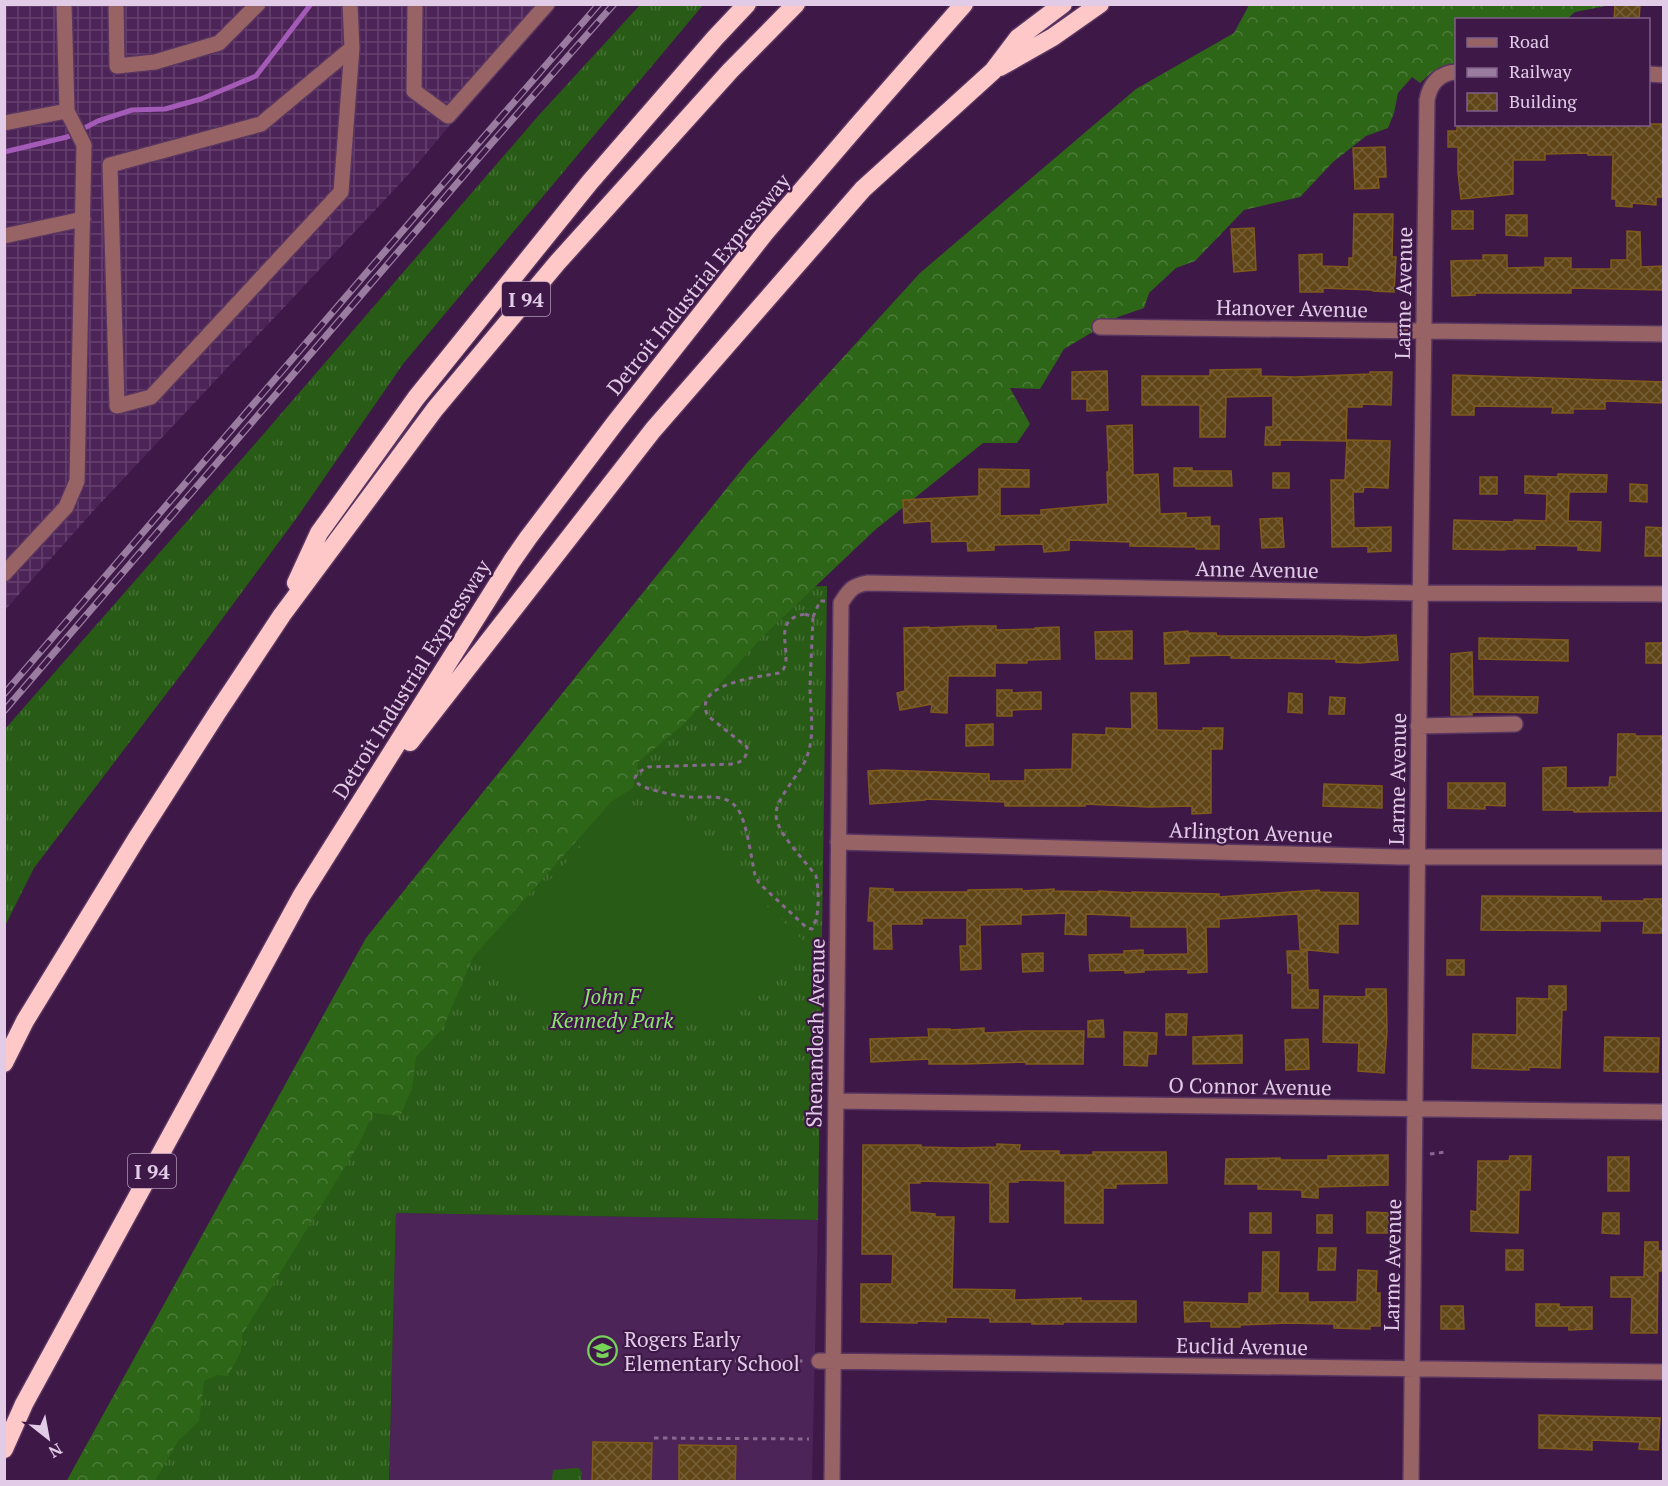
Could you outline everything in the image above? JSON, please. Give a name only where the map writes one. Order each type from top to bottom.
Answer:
[{"type":"highway","points":[[282,615],[319,533],[416,398],[590,182],[747,4]]},
{"type":"highway","name":"I 94","points":[[4,1063],[25,1021],[217,713],[282,615],[435,409],[557,263],[730,71],[796,4]]},
{"type":"highway","name":"Detroit Industrial Expressway","points":[[4,1449],[24,1404],[302,895],[512,561],[615,423],[765,233],[964,4]]},
{"type":"highway","points":[[346,823],[653,430],[863,189],[993,71],[1018,38],[1064,4]]},
{"type":"highway","points":[[993,71],[1053,37],[1100,4]]},
{"type":"street","points":[[4,574],[66,507],[77,481],[84,145],[67,111],[64,4]]},
{"type":"street","points":[[116,4],[117,66],[155,62],[219,43],[258,4]]},
{"type":"street","points":[[350,4],[352,48],[341,192],[151,397],[117,406],[110,165],[261,124],[352,48]]},
{"type":"street","points":[[415,4],[414,91],[448,116],[547,4]]},
{"type":"street","name":"Larme Avenue","points":[[1411,1482],[1427,100],[1436,80],[1450,72],[1455,72]]},
{"type":"street","points":[[4,123],[67,111]]},
{"type":"street","points":[[4,236],[83,219]]},
{"type":"street","name":"Hanover Avenue","points":[[1100,327],[1664,334]]},
{"type":"street","name":"Anne Avenue","points":[[851,589],[867,583],[1420,593],[1664,594]]},
{"type":"street","name":"Shenandoah Avenue","points":[[832,1482],[821,1361],[836,1101],[841,603],[851,589]]},
{"type":"street","points":[[1418,726],[1515,724]]},
{"type":"street","name":"Arlington Avenue","points":[[838,842],[1417,857],[1664,856]]},
{"type":"street","name":"O Connor Avenue","points":[[836,1101],[1664,1113]]},
{"type":"street","name":"Euclid Avenue","points":[[821,1361],[1664,1372]]},
{"type":"path","points":[[813,616],[797,615],[787,625],[784,634],[787,659],[783,670],[723,687],[712,692],[705,700],[704,709],[708,716],[747,747],[747,755],[741,762],[648,767],[637,772],[635,778],[638,784],[645,787],[688,797],[719,797],[728,800],[738,809],[743,820],[755,875],[759,883],[807,928],[812,929],[816,923],[816,876],[780,827],[776,816],[777,806],[806,760],[812,742],[810,688],[813,616],[820,601],[832,600]]},
{"type":"path","points":[[1432,1154],[1446,1152]]},
{"type":"path","points":[[672,1361],[821,1361]]},
{"type":"path","points":[[654,1438],[809,1439]]},
{"type":"shaded area","points":[[5,5],[551,5],[408,175],[96,508],[5,610]]},
{"type":"shaded area","name":"Rogers Early Elementary School","points":[[396,1213],[818,1220],[812,1481],[389,1482]]},
{"type":"green space","points":[[640,5],[703,5],[403,364],[298,516],[34,868],[5,926],[5,729],[539,115]]},
{"type":"green space","points":[[1249,5],[1611,5],[1575,12],[1568,18],[1455,18],[1455,64],[1432,72],[1420,83],[1412,77],[1398,93],[1388,128],[1366,136],[1333,162],[1300,197],[1244,210],[1195,261],[1176,268],[1149,293],[1144,308],[1118,317],[1064,349],[1040,389],[1010,388],[1030,424],[1017,443],[983,443],[875,530],[761,638],[684,724],[638,762],[633,788],[612,801],[473,957],[443,1028],[416,1057],[412,1089],[400,1116],[373,1113],[359,1144],[242,1335],[241,1351],[228,1376],[216,1375],[204,1381],[199,1421],[178,1441],[155,1481],[66,1482],[366,938],[747,463],[920,273],[1136,89],[1234,33]]},
{"type":"green space","name":"John F Kennedy Park","points":[[827,586],[818,1220],[396,1213],[389,1481],[92,1482],[670,590]]},
{"type":"green space","points":[[619,806],[661,806],[809,946],[766,984],[731,1008],[705,1019],[663,1028],[635,1031],[598,1029],[546,1010],[515,993],[476,959]]},
{"type":"green space","points":[[579,1468],[582,1473],[581,1481],[552,1481],[553,1470]]},
{"type":"building","points":[[1615,4],[1640,4],[1639,18],[1614,18]]},
{"type":"building","points":[[1650,124],[1664,124],[1662,197],[1656,197],[1656,205],[1632,203],[1632,207],[1616,206],[1616,199],[1612,199],[1613,155],[1588,155],[1588,153],[1545,154],[1545,160],[1513,160],[1513,194],[1461,199],[1458,147],[1448,147],[1448,131],[1457,131],[1457,126],[1650,126]]},
{"type":"building","points":[[1385,147],[1386,177],[1378,177],[1379,188],[1355,189],[1353,148]]},
{"type":"building","points":[[1452,211],[1473,211],[1473,229],[1452,229]]},
{"type":"building","points":[[1354,214],[1393,214],[1392,257],[1396,257],[1394,292],[1323,288],[1323,292],[1300,292],[1299,255],[1322,254],[1322,266],[1349,267],[1349,258],[1353,258]]},
{"type":"building","points":[[1506,215],[1527,215],[1527,236],[1506,235]]},
{"type":"building","points":[[1254,228],[1256,270],[1234,272],[1231,229]]},
{"type":"building","points":[[1627,231],[1640,232],[1641,267],[1664,266],[1664,290],[1571,288],[1571,293],[1475,293],[1475,295],[1452,296],[1451,261],[1483,260],[1483,255],[1507,255],[1507,268],[1545,267],[1545,258],[1571,258],[1571,269],[1611,269],[1611,260],[1627,260]]},
{"type":"building","points":[[1261,369],[1261,376],[1295,377],[1392,372],[1391,405],[1362,404],[1362,407],[1347,407],[1346,441],[1280,440],[1280,445],[1265,445],[1266,427],[1273,427],[1273,396],[1226,397],[1225,437],[1200,437],[1200,405],[1142,405],[1142,376],[1210,376],[1210,370]]},
{"type":"building","points":[[1107,371],[1108,410],[1087,411],[1087,399],[1072,399],[1072,372]]},
{"type":"building","points":[[1453,375],[1664,382],[1664,403],[1605,401],[1605,409],[1573,409],[1573,413],[1552,413],[1553,407],[1474,406],[1474,415],[1452,415]]},
{"type":"building","points":[[1132,425],[1133,475],[1158,474],[1160,514],[1186,513],[1186,518],[1210,517],[1210,526],[1219,526],[1219,549],[1130,546],[1130,542],[1069,540],[1069,550],[1044,552],[1043,544],[994,545],[994,550],[968,551],[967,541],[932,542],[931,521],[904,523],[903,500],[979,496],[979,469],[1029,470],[1029,487],[1000,487],[1000,516],[1041,515],[1041,510],[1108,504],[1107,426]]},
{"type":"building","points":[[1347,440],[1390,441],[1388,488],[1364,487],[1363,492],[1353,492],[1354,528],[1391,527],[1391,551],[1368,552],[1368,546],[1332,547],[1331,480],[1345,480]]},
{"type":"building","points":[[1174,468],[1192,468],[1192,471],[1231,471],[1232,486],[1174,486]]},
{"type":"building","points":[[1273,473],[1289,473],[1289,488],[1273,488]]},
{"type":"building","points":[[1558,474],[1607,475],[1606,492],[1569,492],[1568,521],[1601,522],[1600,551],[1578,550],[1578,546],[1535,545],[1535,549],[1453,549],[1454,520],[1546,521],[1547,494],[1525,493],[1525,476],[1558,477]]},
{"type":"building","points":[[1480,477],[1497,477],[1497,494],[1480,494]]},
{"type":"building","points":[[1630,484],[1647,485],[1647,502],[1630,501]]},
{"type":"building","points":[[1282,518],[1284,547],[1262,548],[1260,519]]},
{"type":"building","points":[[1646,527],[1664,528],[1664,556],[1645,556]]},
{"type":"building","points":[[996,626],[996,630],[1059,627],[1060,659],[1027,660],[1027,663],[995,663],[995,676],[948,676],[947,713],[931,712],[932,704],[900,710],[897,693],[905,691],[904,628]]},
{"type":"building","points":[[1132,631],[1132,659],[1096,659],[1095,632]]},
{"type":"building","points":[[1188,631],[1188,633],[1216,633],[1217,636],[1365,637],[1396,635],[1398,660],[1359,663],[1336,662],[1336,659],[1231,658],[1231,655],[1189,656],[1189,663],[1165,664],[1164,633]]},
{"type":"building","points":[[1479,638],[1568,640],[1568,661],[1479,659]]},
{"type":"building","points":[[1646,643],[1664,643],[1664,663],[1646,663]]},
{"type":"building","points":[[1472,652],[1473,696],[1538,697],[1537,713],[1472,712],[1472,715],[1451,715],[1451,654]]},
{"type":"building","points":[[997,690],[1012,690],[1012,693],[1041,692],[1041,709],[1012,710],[1012,716],[997,716]]},
{"type":"building","points":[[1131,693],[1156,693],[1157,730],[1203,731],[1203,728],[1223,728],[1222,749],[1211,749],[1211,813],[1192,814],[1192,806],[1149,807],[1085,804],[1085,806],[1005,806],[1005,802],[925,799],[870,804],[868,771],[989,774],[989,781],[1025,781],[1025,770],[1072,769],[1073,734],[1106,735],[1106,728],[1132,729]]},
{"type":"building","points":[[1289,693],[1302,694],[1302,713],[1288,712]]},
{"type":"building","points":[[1330,697],[1345,698],[1344,714],[1329,714]]},
{"type":"building","points":[[993,724],[993,745],[966,746],[966,725]]},
{"type":"building","points":[[1618,734],[1664,736],[1661,811],[1543,810],[1543,768],[1566,767],[1566,788],[1609,787],[1610,777],[1617,777]]},
{"type":"building","points":[[1448,783],[1505,783],[1505,806],[1485,805],[1485,809],[1448,808]]},
{"type":"building","points":[[1324,784],[1382,786],[1382,808],[1323,806]]},
{"type":"building","points":[[870,888],[893,889],[893,892],[1054,889],[1054,891],[1219,894],[1219,897],[1319,890],[1320,892],[1358,893],[1358,924],[1338,924],[1338,953],[1300,949],[1298,914],[1219,919],[1219,927],[1206,927],[1207,972],[1188,973],[1188,969],[1125,973],[1125,970],[1090,971],[1089,955],[1124,954],[1124,951],[1143,950],[1143,955],[1188,954],[1187,927],[1131,927],[1131,916],[1086,914],[1086,935],[1065,934],[1066,913],[1021,915],[1021,924],[980,925],[981,969],[961,970],[960,946],[967,946],[967,918],[922,918],[922,924],[891,924],[892,949],[874,949],[874,921],[868,921]]},
{"type":"building","points":[[1482,896],[1601,897],[1601,901],[1664,899],[1664,933],[1643,933],[1644,921],[1600,921],[1600,931],[1481,930]]},
{"type":"building","points":[[1287,951],[1307,951],[1308,990],[1318,990],[1318,1008],[1292,1008],[1292,973],[1288,973]]},
{"type":"building","points":[[1043,953],[1043,971],[1023,972],[1022,954]]},
{"type":"building","points":[[1447,960],[1464,960],[1464,975],[1447,975]]},
{"type":"building","points":[[1549,986],[1566,986],[1566,1010],[1562,1010],[1560,1068],[1529,1067],[1529,1070],[1472,1068],[1473,1034],[1517,1035],[1517,998],[1549,999]]},
{"type":"building","points":[[1366,989],[1386,989],[1387,1031],[1384,1073],[1358,1071],[1359,1043],[1323,1042],[1324,996],[1366,997]]},
{"type":"building","points":[[1166,1014],[1187,1014],[1186,1035],[1166,1035]]},
{"type":"building","points":[[1103,1020],[1104,1037],[1088,1037],[1088,1021]]},
{"type":"building","points":[[984,1028],[984,1033],[1084,1031],[1083,1064],[1026,1064],[1026,1062],[929,1064],[929,1059],[871,1062],[870,1039],[929,1037],[928,1029]]},
{"type":"building","points":[[1124,1032],[1157,1033],[1156,1054],[1148,1054],[1147,1066],[1124,1065]]},
{"type":"building","points":[[1242,1035],[1242,1063],[1193,1064],[1193,1037]]},
{"type":"building","points":[[1605,1037],[1659,1038],[1658,1072],[1604,1071]]},
{"type":"building","points":[[1308,1039],[1309,1069],[1286,1070],[1285,1040]]},
{"type":"building","points":[[997,1144],[1020,1145],[1019,1151],[1059,1151],[1059,1155],[1093,1155],[1093,1152],[1166,1152],[1167,1183],[1116,1184],[1116,1188],[1103,1188],[1103,1223],[1065,1223],[1065,1181],[1018,1180],[1018,1182],[1008,1182],[1008,1222],[990,1222],[990,1183],[920,1181],[920,1183],[909,1183],[910,1212],[935,1214],[935,1217],[954,1217],[952,1289],[1015,1290],[1014,1300],[1081,1298],[1081,1301],[1136,1301],[1136,1322],[1032,1324],[1032,1322],[990,1322],[990,1318],[946,1317],[946,1322],[861,1322],[861,1284],[892,1284],[893,1254],[862,1254],[863,1145],[962,1148],[997,1147]]},
{"type":"building","points":[[1388,1155],[1388,1185],[1318,1187],[1318,1198],[1302,1197],[1302,1190],[1258,1189],[1258,1184],[1225,1184],[1226,1159],[1328,1160],[1328,1156]]},
{"type":"building","points":[[1510,1156],[1531,1156],[1530,1190],[1519,1190],[1518,1233],[1471,1231],[1471,1211],[1477,1212],[1478,1161],[1509,1161]]},
{"type":"building","points":[[1608,1157],[1629,1157],[1629,1191],[1608,1191]]},
{"type":"building","points":[[1367,1212],[1389,1213],[1389,1233],[1367,1233]]},
{"type":"building","points":[[1250,1213],[1271,1213],[1271,1233],[1250,1233]]},
{"type":"building","points":[[1603,1213],[1619,1213],[1619,1234],[1602,1233]]},
{"type":"building","points":[[1317,1215],[1332,1215],[1332,1233],[1317,1233]]},
{"type":"building","points":[[1645,1242],[1658,1242],[1658,1251],[1662,1251],[1661,1271],[1658,1271],[1657,1333],[1631,1333],[1632,1297],[1611,1297],[1611,1277],[1644,1277]]},
{"type":"building","points":[[1319,1248],[1336,1248],[1335,1270],[1318,1270]]},
{"type":"building","points":[[1506,1250],[1523,1250],[1523,1270],[1506,1270]]},
{"type":"building","points":[[1263,1252],[1279,1252],[1278,1293],[1308,1293],[1308,1302],[1357,1302],[1358,1270],[1377,1271],[1376,1293],[1380,1293],[1380,1326],[1370,1326],[1370,1329],[1334,1328],[1334,1324],[1287,1323],[1211,1327],[1211,1321],[1185,1322],[1184,1302],[1249,1304],[1249,1293],[1262,1293]]},
{"type":"building","points":[[1536,1304],[1592,1307],[1592,1329],[1569,1330],[1569,1326],[1536,1326]]},
{"type":"building","points":[[1441,1306],[1463,1306],[1464,1329],[1441,1329]]},
{"type":"building","points":[[1539,1415],[1660,1418],[1658,1450],[1639,1449],[1640,1442],[1592,1440],[1592,1450],[1539,1448]]},
{"type":"building","points":[[593,1442],[652,1443],[651,1482],[592,1482]]},
{"type":"building","points":[[679,1445],[736,1446],[735,1482],[679,1482]]},
{"type":"waterway","points":[[4,152],[67,137],[98,121],[132,110],[165,109],[201,99],[256,76],[311,4]]},
{"type":"railway","points":[[4,694],[599,4]]},
{"type":"railway","points":[[4,711],[614,4]]},
{"type":"place","name":"Rogers Early Elementary School","points":[[603,1351]]}]
